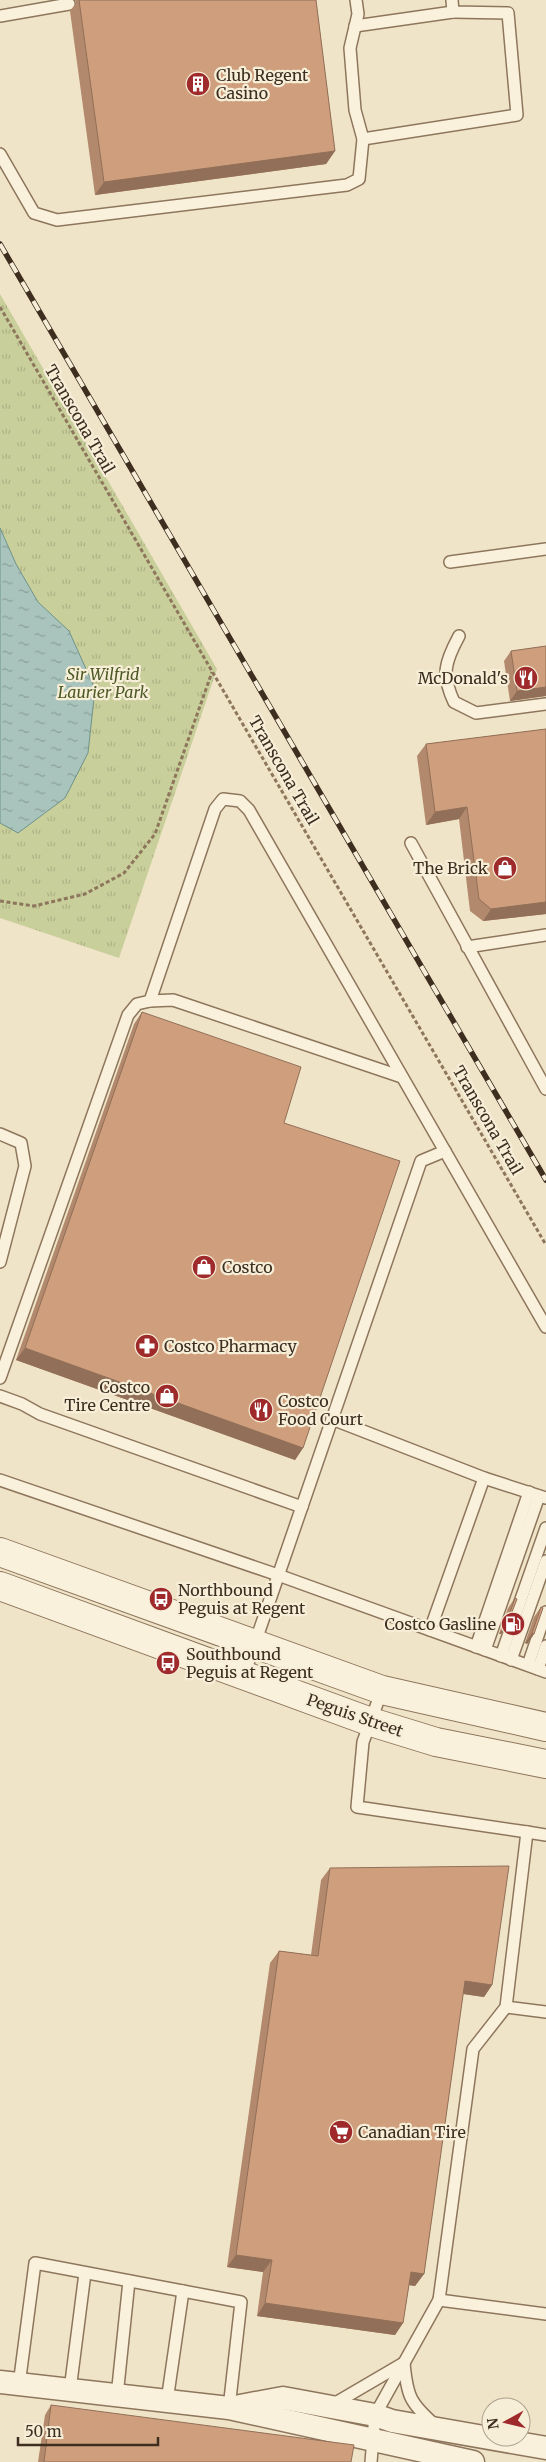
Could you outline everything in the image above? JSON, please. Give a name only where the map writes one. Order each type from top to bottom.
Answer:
[{"type":"street","name":"Peguis Street","points":[[0,1552],[382,1690],[546,1727]]},
{"type":"street","name":"Peguis Street","points":[[0,1586],[371,1722],[436,1742],[546,1764]]},
{"type":"street","points":[[10,2384],[229,2408],[372,2438],[473,2462]]},
{"type":"street","points":[[229,2408],[282,2398],[375,2415],[392,2421],[546,2448]]},
{"type":"lane","points":[[0,154],[34,213],[57,220],[347,185],[359,179],[363,139],[355,110],[350,48],[358,14],[356,0]]},
{"type":"lane","points":[[452,0],[453,12]]},
{"type":"lane","points":[[0,16],[69,4]]},
{"type":"lane","points":[[355,26],[453,12],[508,13],[517,115],[363,139]]},
{"type":"lane","points":[[450,562],[546,549]]},
{"type":"lane","points":[[459,636],[449,654],[445,678],[454,702],[476,713],[546,704]]},
{"type":"lane","points":[[150,1001],[215,809],[223,799],[240,801],[254,818],[546,1327]]},
{"type":"lane","points":[[411,843],[546,1090]]},
{"type":"lane","points":[[468,947],[546,935]]},
{"type":"lane","points":[[0,1378],[128,1015],[137,1004],[150,1001],[173,1000],[402,1077]]},
{"type":"lane","points":[[0,1134],[21,1143],[25,1166],[0,1262]]},
{"type":"lane","points":[[244,1675],[421,1161],[445,1152]]},
{"type":"lane","points":[[0,1396],[22,1404],[40,1414],[302,1507]]},
{"type":"lane","points":[[332,1419],[484,1478],[538,1495],[481,1648]]},
{"type":"lane","points":[[430,1630],[484,1478]]},
{"type":"lane","points":[[0,1480],[278,1575],[537,1669]]},
{"type":"lane","points":[[506,1658],[546,1528]]},
{"type":"lane","points":[[506,1658],[546,1561]]},
{"type":"lane","points":[[537,1669],[546,1612]]},
{"type":"lane","points":[[537,1669],[546,1646]]},
{"type":"lane","points":[[382,1690],[363,1742],[357,1807],[546,1835]]},
{"type":"lane","points":[[371,2462],[375,2415],[439,2300],[473,2049],[506,2007],[527,1832]]},
{"type":"lane","points":[[506,2007],[546,2012]]},
{"type":"lane","points":[[10,2384],[35,2263],[241,2302],[229,2408]]},
{"type":"lane","points":[[70,2390],[85,2273]]},
{"type":"lane","points":[[117,2396],[129,2281]]},
{"type":"lane","points":[[167,2401],[183,2291]]},
{"type":"lane","points":[[439,2300],[546,2314]]},
{"type":"lane","points":[[329,2406],[404,2363]]},
{"type":"lane","points":[[404,2363],[407,2391],[417,2409],[440,2429]]},
{"type":"lane","points":[[419,2462],[449,2456]]},
{"type":"path","name":"Transcona Trail","points":[[0,307],[546,1245]]},
{"type":"path","points":[[0,901],[34,906],[85,894],[124,874],[155,834],[212,671]]},
{"type":"green space","name":"Sir Wilfrid Laurier Park","points":[[0,294],[217,669],[119,958],[0,918]]},
{"type":"water","points":[[0,528],[16,564],[38,602],[69,631],[95,689],[88,753],[65,798],[18,833],[0,823]]},
{"type":"building","name":"Club Regent Casino","points":[[79,0],[316,0],[335,151],[104,182]]},
{"type":"building","name":"McDonald's","points":[[546,646],[546,687],[517,691],[511,651]]},
{"type":"building","name":"The Brick","points":[[546,729],[546,902],[491,909],[479,899],[467,807],[435,812],[426,744]]},
{"type":"building","name":"Costco","points":[[142,1012],[301,1067],[284,1123],[400,1161],[303,1448],[25,1348]]},
{"type":"building","points":[[515,1598],[517,1599],[507,1625],[506,1624]]},
{"type":"building","points":[[541,1607],[543,1608],[534,1634],[532,1633]]},
{"type":"building","name":"Canadian Tire","points":[[509,1866],[492,1985],[465,1981],[424,2274],[411,2272],[403,2323],[265,2303],[272,2260],[236,2255],[279,1951],[318,1956],[330,1868]]},
{"type":"building","points":[[51,2405],[354,2445],[351,2462],[44,2462]]},
{"type":"railway","points":[[0,244],[546,1180]]},
{"type":"place","name":"Club Regent Casino","points":[[198,84]]},
{"type":"place","name":"McDonald's","points":[[526,678]]},
{"type":"place","name":"The Brick","points":[[505,868]]},
{"type":"place","name":"Costco","points":[[204,1267]]},
{"type":"place","name":"Costco Pharmacy","points":[[147,1346]]},
{"type":"place","name":"Costco Tire Centre","points":[[167,1396]]},
{"type":"place","name":"Costco Food Court","points":[[261,1410]]},
{"type":"place","name":"Northbound Peguis at Regent","points":[[161,1599]]},
{"type":"place","name":"Costco Gasline","points":[[513,1624]]},
{"type":"place","name":"Southbound Peguis at Regent","points":[[168,1663]]},
{"type":"place","name":"Canadian Tire","points":[[341,2132]]}]
